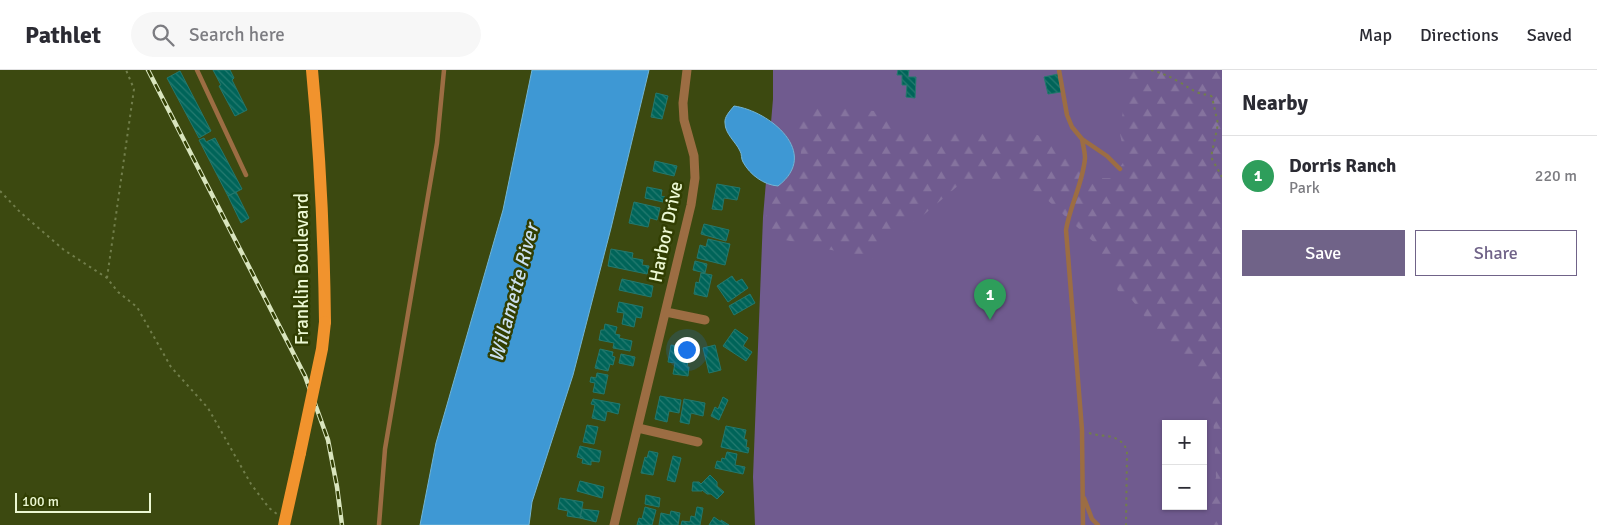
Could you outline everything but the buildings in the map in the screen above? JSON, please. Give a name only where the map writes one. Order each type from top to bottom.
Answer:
[{"type":"main road","name":"Franklin Boulevard","points":[[284,522],[322,350],[325,322],[325,270],[318,127],[312,70]]},
{"type":"street","name":"Harbor Drive","points":[[614,525],[691,204],[695,178],[694,156],[684,120],[683,103],[687,70]]},
{"type":"street","name":"Harbor Drive","points":[[666,312],[704,320]]},
{"type":"street","points":[[638,428],[698,442]]},
{"type":"lane","points":[[198,70],[246,175]]},
{"type":"lane","points":[[379,525],[385,449],[437,143],[444,70]]},
{"type":"lane","points":[[1059,70],[1067,115],[1072,127],[1082,139],[1107,156],[1120,169]]},
{"type":"lane","points":[[1082,139],[1085,156],[1082,177],[1068,216],[1066,230],[1082,430],[1082,525]]},
{"type":"lane","points":[[1083,496],[1092,518],[1098,525]]},
{"type":"path","points":[[107,278],[134,89],[126,70]]},
{"type":"path","points":[[1151,70],[1163,73],[1182,83],[1191,91],[1210,95],[1218,124],[1211,157],[1222,177]]},
{"type":"path","points":[[0,191],[20,212],[64,250],[107,278],[118,292],[136,307],[171,367],[208,408],[251,484],[269,508],[284,522]]},
{"type":"path","points":[[1082,430],[1097,435],[1117,438],[1124,443],[1127,450],[1126,525]]},
{"type":"green space","points":[[773,70],[1222,70],[1222,525],[755,525],[753,477],[763,217],[773,99]]},
{"type":"green space","points":[[1128,70],[1222,70],[1222,525],[1211,525],[1205,511],[1207,510],[1216,477],[1212,393],[1196,368],[1175,345],[1151,325],[1132,300],[1118,291],[1099,247],[1043,196],[1013,180],[960,184],[920,218],[892,232],[873,259],[776,238],[766,238],[767,196],[781,194],[794,180],[799,167],[801,152],[796,112],[814,105],[884,112],[903,129],[936,135],[995,129],[1026,131],[1066,145],[1080,162],[1087,178],[1113,178],[1124,161],[1120,134]]},
{"type":"water","name":"Willamette River","points":[[532,70],[649,70],[573,375],[532,502],[529,525],[420,525],[436,443],[503,210]]},
{"type":"water","points":[[734,106],[762,116],[786,136],[792,148],[794,160],[790,173],[778,186],[768,184],[758,178],[749,171],[743,162],[741,152],[725,127],[725,119]]},
{"type":"railway","points":[[148,70],[305,376],[328,440],[342,525]]},
{"type":"place","name":"Dorris Ranch","points":[[990,320]]}]
